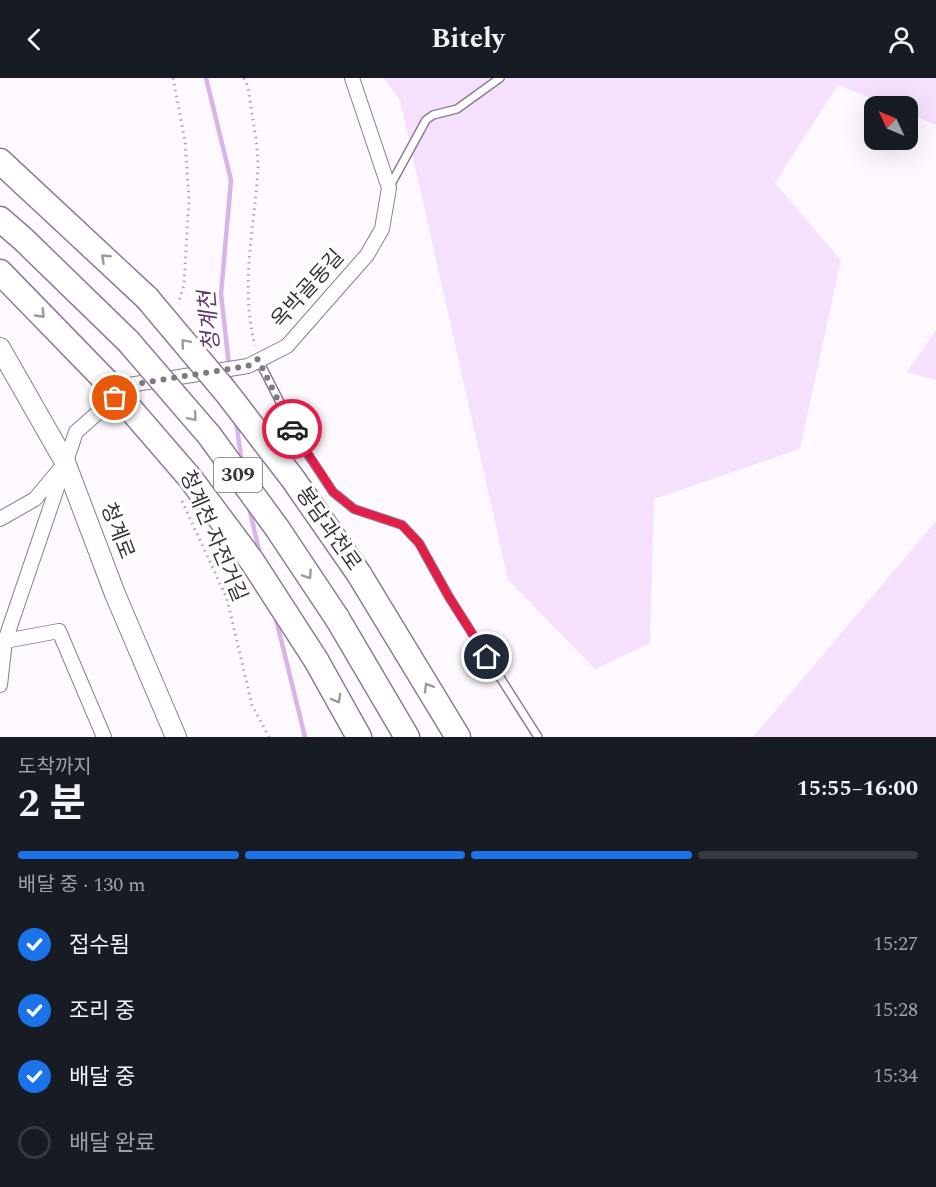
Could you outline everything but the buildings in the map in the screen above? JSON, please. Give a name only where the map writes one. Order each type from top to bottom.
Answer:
[{"type":"highway","name":"봉담과천로","points":[[0,161],[147,298],[232,401],[293,479],[359,574],[458,736]]},
{"type":"highway","name":"봉담과천로","points":[[0,219],[128,341],[209,435],[277,528],[337,618],[407,737]]},
{"type":"highway","points":[[0,272],[119,384],[252,561],[316,660],[359,737]]},
{"type":"street","name":"옥박골동길","points":[[119,384],[253,363],[287,346],[367,255],[382,229],[388,188],[352,78]]},
{"type":"street","name":"청계로","points":[[0,348],[65,462],[115,594],[176,737]]},
{"type":"street","points":[[0,685],[5,641],[76,432],[119,384]]},
{"type":"street","points":[[0,519],[35,499],[65,462]]},
{"type":"street","points":[[5,641],[59,631],[104,737]]},
{"type":"lane","points":[[388,188],[426,120],[433,115],[457,109],[501,78]]},
{"type":"lane","points":[[253,363],[333,492],[354,509],[402,525],[419,543],[449,597],[538,737]]},
{"type":"path","points":[[172,78],[185,141],[189,199],[184,285],[177,305]]},
{"type":"path","points":[[244,78],[248,87],[258,168],[247,274],[253,363]]},
{"type":"path","name":"청계천 자전거길","points":[[178,492],[227,599],[252,705],[269,737]]},
{"type":"shaded area","points":[[383,78],[936,78],[936,125],[918,117],[918,96],[866,96],[838,85],[775,183],[841,260],[800,449],[654,499],[650,643],[595,669],[508,580],[400,100]]},
{"type":"shaded area","points":[[936,330],[936,380],[906,372],[907,372]]},
{"type":"shaded area","points":[[936,521],[936,737],[753,737]]},
{"type":"waterway","name":"청계천","points":[[206,78],[231,180],[221,294],[231,383]]},
{"type":"waterway","name":"청계천","points":[[236,421],[242,463]]},
{"type":"waterway","name":"청계천","points":[[249,507],[260,555]]},
{"type":"waterway","name":"청계천","points":[[275,615],[305,737]]},
{"type":"way so far","points":[[115,398],[129,385],[248,366],[258,359],[292,429]]},
{"type":"route","points":[[292,429],[333,492],[354,509],[402,525],[419,543],[449,597],[487,657]]}]
